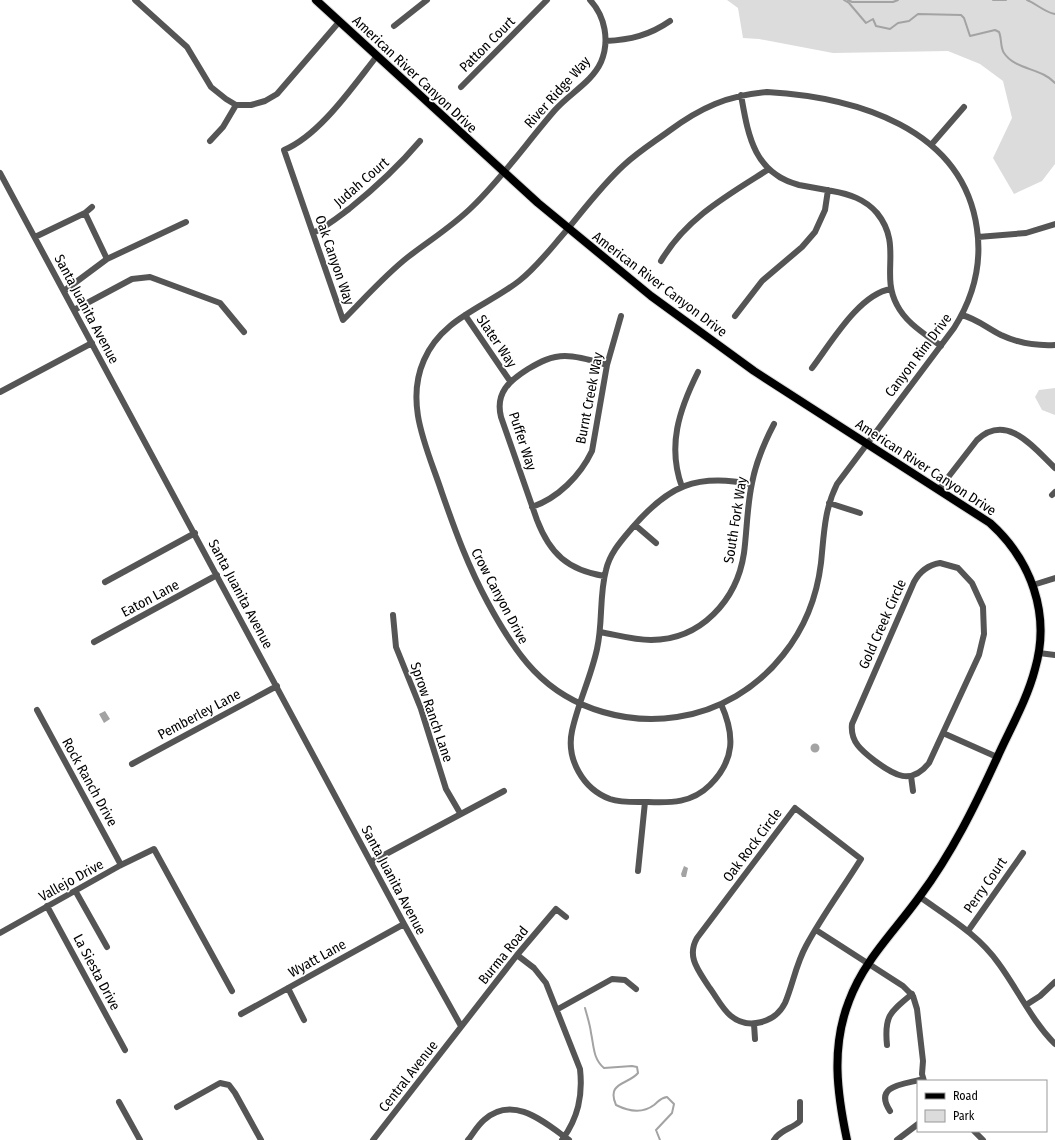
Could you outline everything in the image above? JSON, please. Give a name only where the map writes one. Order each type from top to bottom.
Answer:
[{"type":"main road","name":"American River Canyon Drive","points":[[316,0],[503,171],[568,229],[622,274],[694,329],[754,371],[976,513],[1000,533],[1019,556],[1033,585],[1040,625],[1039,653],[1030,684],[964,827],[943,863],[920,896],[867,963],[848,1003],[839,1036],[836,1056],[837,1090],[847,1140]]},
{"type":"street","points":[[135,0],[191,51],[214,91],[236,105],[255,104],[269,99],[277,94],[339,22]]},
{"type":"street","points":[[394,26],[427,0]]},
{"type":"street","name":"Patton Court","points":[[461,87],[547,0]]},
{"type":"street","name":"River Ridge Way","points":[[503,171],[556,108],[595,72],[603,56],[606,41],[601,16],[590,0]]},
{"type":"street","points":[[606,41],[621,41],[641,36],[670,21]]},
{"type":"street","name":"Oak Canyon Way","points":[[377,56],[343,99],[313,131],[302,141],[284,150],[343,320],[389,273],[461,218],[503,171]]},
{"type":"street","name":"Canyon Rim Drive","points":[[568,229],[615,173],[639,152],[703,108],[740,95],[781,93],[847,103],[891,120],[910,130],[930,145],[946,160],[962,184],[973,210],[978,237],[977,271],[974,286],[962,314],[941,346],[866,443]]},
{"type":"street","points":[[740,95],[750,140],[756,153],[769,168],[790,182],[856,197],[870,207],[882,220],[891,245],[891,289],[897,305],[907,320],[941,346]]},
{"type":"street","points":[[210,141],[223,128],[236,105]]},
{"type":"street","points":[[930,145],[964,107]]},
{"type":"street","name":"Judah Court","points":[[313,233],[329,225],[372,191],[400,164],[420,141]]},
{"type":"street","points":[[661,261],[676,238],[699,215],[769,168]]},
{"type":"street","name":"Santa Juanita Avenue","points":[[0,173],[404,924],[461,1026]]},
{"type":"street","points":[[735,316],[762,281],[802,247],[815,232],[823,214],[828,190]]},
{"type":"street","points":[[35,237],[85,213],[92,207]]},
{"type":"street","points":[[85,213],[107,260]]},
{"type":"street","points":[[64,291],[107,260],[186,222]]},
{"type":"street","points":[[978,237],[1026,233],[1055,224]]},
{"type":"street","name":"Crow Canyon Drive","points":[[568,229],[540,262],[518,282],[465,314],[440,335],[424,361],[416,396],[419,426],[465,558],[505,634],[525,662],[537,675],[556,690],[580,704],[611,715],[652,720],[692,714],[721,704],[746,690],[768,672],[780,659],[797,635],[805,618],[816,586],[820,566],[824,524],[829,503],[843,474],[866,443]]},
{"type":"street","points":[[74,310],[132,279],[150,278],[220,303],[244,332]]},
{"type":"street","points":[[812,368],[864,302],[879,292],[891,289]]},
{"type":"street","name":"Slater Way","points":[[465,314],[510,381]]},
{"type":"street","points":[[962,314],[1015,341],[1036,345],[1055,345]]},
{"type":"street","name":"Burnt Creek Way","points":[[532,507],[554,497],[589,457],[595,440],[607,365],[621,316]]},
{"type":"street","points":[[0,392],[92,343]]},
{"type":"street","name":"Puffer Way","points":[[604,576],[582,572],[562,559],[544,536],[532,507],[500,413],[500,398],[510,381],[541,362],[558,357],[576,357],[607,365]]},
{"type":"street","points":[[682,487],[676,467],[675,441],[680,411],[698,372]]},
{"type":"street","name":"South Fork Way","points":[[600,632],[636,639],[659,640],[686,633],[713,616],[728,596],[742,563],[751,484],[759,457],[774,424]]},
{"type":"street","points":[[939,489],[977,440],[994,430],[1008,430],[1017,434],[1055,468]]},
{"type":"street","points":[[721,704],[728,720],[731,744],[727,761],[712,784],[698,795],[687,800],[675,802],[645,802],[610,799],[594,790],[581,777],[573,760],[570,742],[572,730],[594,662],[600,632],[604,576],[612,553],[655,503],[682,487],[713,480],[734,481],[751,484]]},
{"type":"street","points":[[829,503],[860,513]]},
{"type":"street","points":[[635,525],[656,543]]},
{"type":"street","points":[[105,582],[195,533]]},
{"type":"street","name":"Gold Creek Circle","points":[[940,563],[954,566],[969,578],[980,597],[985,623],[979,655],[943,733],[929,763],[923,771],[910,776],[902,776],[894,774],[863,751],[854,741],[852,728],[854,719],[914,582],[926,567],[940,563]]},
{"type":"street","name":"Eaton Lane","points":[[94,642],[217,575]]},
{"type":"street","points":[[1033,585],[1055,578]]},
{"type":"street","name":"Sprow Ranch Lane","points":[[393,615],[396,647],[422,709],[446,789],[460,813]]},
{"type":"street","points":[[1039,653],[1055,656]]},
{"type":"street","name":"Pemberley Lane","points":[[132,764],[277,686]]},
{"type":"street","name":"Rock Ranch Drive","points":[[37,710],[121,865]]},
{"type":"street","points":[[943,733],[997,758]]},
{"type":"street","points":[[910,776],[913,791]]},
{"type":"street","points":[[371,862],[504,790]]},
{"type":"street","points":[[638,871],[645,802]]},
{"type":"street","name":"Oak Rock Circle","points":[[795,808],[861,859],[816,930],[799,961],[782,1008],[771,1018],[754,1024],[739,1021],[732,1017],[724,1008],[695,965],[692,953],[693,946],[697,938],[795,808]]},
{"type":"street","name":"Vallejo Drive","points":[[0,933],[47,906],[76,892],[121,865],[154,849],[232,991]]},
{"type":"street","name":"Perry Court","points":[[968,931],[1023,853]]},
{"type":"street","points":[[76,892],[107,947]]},
{"type":"street","points":[[920,896],[968,931],[979,941],[999,963],[1040,1026],[1055,1044]]},
{"type":"street","name":"La Siesta Drive","points":[[47,906],[125,1050]]},
{"type":"street","name":"Burma Road","points":[[461,1026],[516,954],[556,909],[566,917]]},
{"type":"street","name":"Wyatt Lane","points":[[241,1014],[404,924]]},
{"type":"street","points":[[816,930],[903,986],[912,994],[918,1009],[924,1080]]},
{"type":"street","points":[[468,1140],[481,1123],[491,1115],[512,1109],[533,1114],[565,1139],[577,1112],[581,1095],[581,1082],[577,1060],[558,1009],[546,982],[534,968],[516,954]]},
{"type":"street","points":[[558,1009],[612,979],[625,980],[636,989]]},
{"type":"street","points":[[1026,1005],[1048,990],[1055,982]]},
{"type":"street","points":[[288,988],[304,1020]]},
{"type":"street","points":[[887,1045],[886,1031],[888,1018],[894,1009],[912,994]]},
{"type":"street","points":[[754,1024],[755,1039]]},
{"type":"street","name":"Central Avenue","points":[[373,1140],[461,1026]]},
{"type":"street","points":[[890,1111],[886,1100],[887,1095],[892,1088],[900,1084],[917,1081]]},
{"type":"street","points":[[177,1107],[220,1083],[229,1085],[261,1140]]},
{"type":"street","points":[[119,1102],[140,1140]]},
{"type":"street","points":[[774,1140],[782,1131],[794,1126],[800,1121],[800,1102]]},
{"type":"street","points":[[898,1140],[917,1125]]},
{"type":"street","points":[[975,1132],[983,1140]]},
{"type":"green space","points":[[727,0],[1055,0],[1055,164],[1042,181],[1014,194],[993,158],[1012,118],[1003,81],[980,64],[948,51],[833,53],[759,39],[743,38],[738,8]]},
{"type":"green space","points":[[1055,388],[1055,415],[1042,410],[1035,397],[1039,390]]},
{"type":"shaded area","points":[[105,711],[110,719],[104,723],[99,714]]},
{"type":"shaded area","points":[[815,743],[820,748],[815,753],[810,748]]},
{"type":"shaded area","points":[[684,866],[688,868],[686,877],[682,877],[681,874]]},
{"type":"waterway","points":[[844,0],[849,3],[866,23],[873,19],[876,26],[890,29],[898,23],[909,21],[918,14],[961,15],[964,18],[970,36],[995,30],[999,32],[1001,46],[1009,59],[1015,63],[1043,74],[1055,83]]},
{"type":"waterway","points":[[848,0],[852,2],[893,2],[898,0]]},
{"type":"waterway","points":[[993,0],[1006,0]]},
{"type":"waterway","points":[[1027,0],[1047,12],[1055,14]]},
{"type":"waterway","points":[[585,1008],[590,1026],[594,1052],[600,1064],[604,1068],[637,1067],[638,1073],[616,1088],[614,1092],[616,1105],[625,1109],[640,1111],[649,1108],[661,1099],[667,1097],[674,1104],[672,1113],[656,1130],[660,1140]]}]
